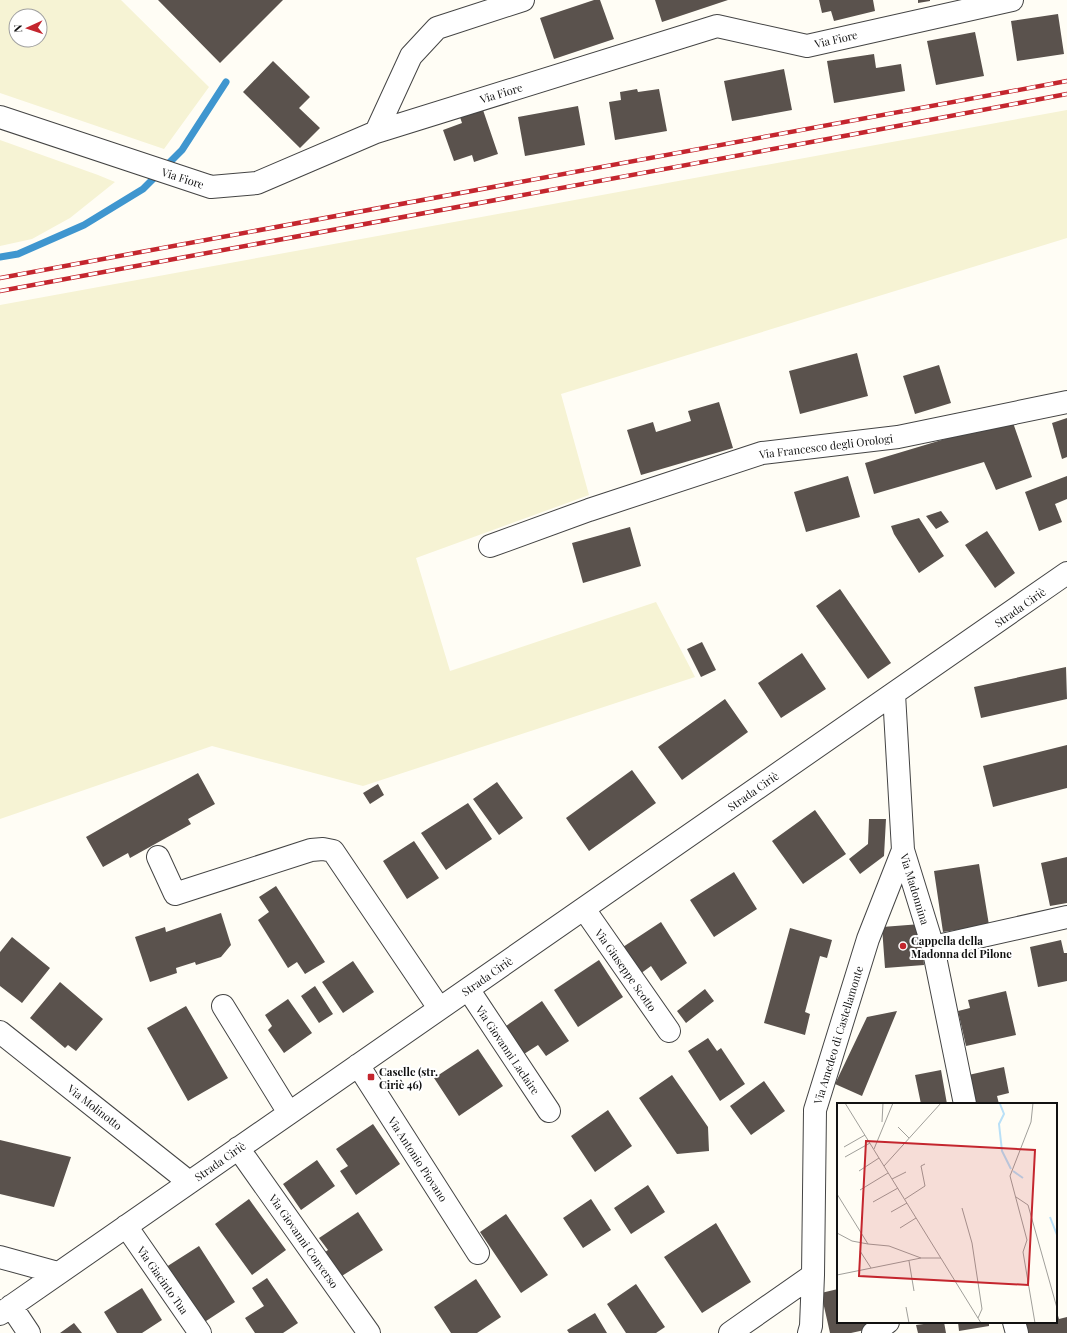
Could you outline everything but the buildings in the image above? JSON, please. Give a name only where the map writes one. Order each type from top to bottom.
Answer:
[{"type":"street","points":[[376,132],[411,56],[437,28],[523,0]]},
{"type":"street","name":"Via Fiore","points":[[0,117],[211,187],[257,183],[376,132],[717,26],[807,46],[1012,0]]},
{"type":"street","name":"Via Francesco degli Orologi","points":[[490,546],[589,510],[762,453],[898,437],[1067,402]]},
{"type":"street","name":"Strada Ciriè","points":[[6,1310],[1067,573]]},
{"type":"street","name":"Via Madonnina","points":[[894,694],[903,850],[933,947],[964,1103]]},
{"type":"street","points":[[158,857],[175,894],[311,850],[322,849],[333,851],[439,1008]]},
{"type":"street","name":"Via Amedeo di Castellamonte","points":[[809,1333],[811,1326],[813,1276],[815,1110],[868,939],[903,850]]},
{"type":"street","name":"Via Giuseppe Scotto","points":[[584,909],[669,1031]]},
{"type":"street","points":[[933,947],[1067,917]]},
{"type":"street","name":"Via Giovanni Laclaire","points":[[468,989],[549,1111]]},
{"type":"street","points":[[223,1006],[289,1113]]},
{"type":"street","name":"Via Molinotto","points":[[0,1032],[189,1182]]},
{"type":"street","name":"Via Antonio Piovano","points":[[358,1065],[478,1253]]},
{"type":"street","name":"Via Giovanni Converso","points":[[238,1148],[369,1333]]},
{"type":"street","name":"Via Giacinto Tua","points":[[126,1226],[200,1333]]},
{"type":"street","points":[[0,1257],[58,1273]]},
{"type":"street","points":[[730,1333],[813,1276]]},
{"type":"street","points":[[6,1310],[29,1333]]},
{"type":"street","points":[[872,1333],[887,1323]]},
{"type":"street","points":[[1014,1323],[1016,1333]]},
{"type":"shaded area","points":[[0,0],[121,0],[209,87],[164,149],[0,93]]},
{"type":"shaded area","points":[[1067,110],[1067,238],[561,394],[589,495],[416,558],[450,671],[656,602],[695,677],[363,786],[212,746],[0,819],[0,305]]},
{"type":"shaded area","points":[[0,140],[115,182],[70,218],[32,239],[0,246]]},
{"type":"waterway","points":[[0,257],[18,254],[84,225],[143,189],[182,150],[226,82]]},
{"type":"railway","points":[[0,278],[1067,81]]},
{"type":"railway","points":[[0,291],[1067,94]]},
{"type":"place","name":"Cappella della Madonna del Pilone","points":[[903,946]]},
{"type":"place","name":"Caselle (str. Ciriè 46)","points":[[371,1077]]}]
